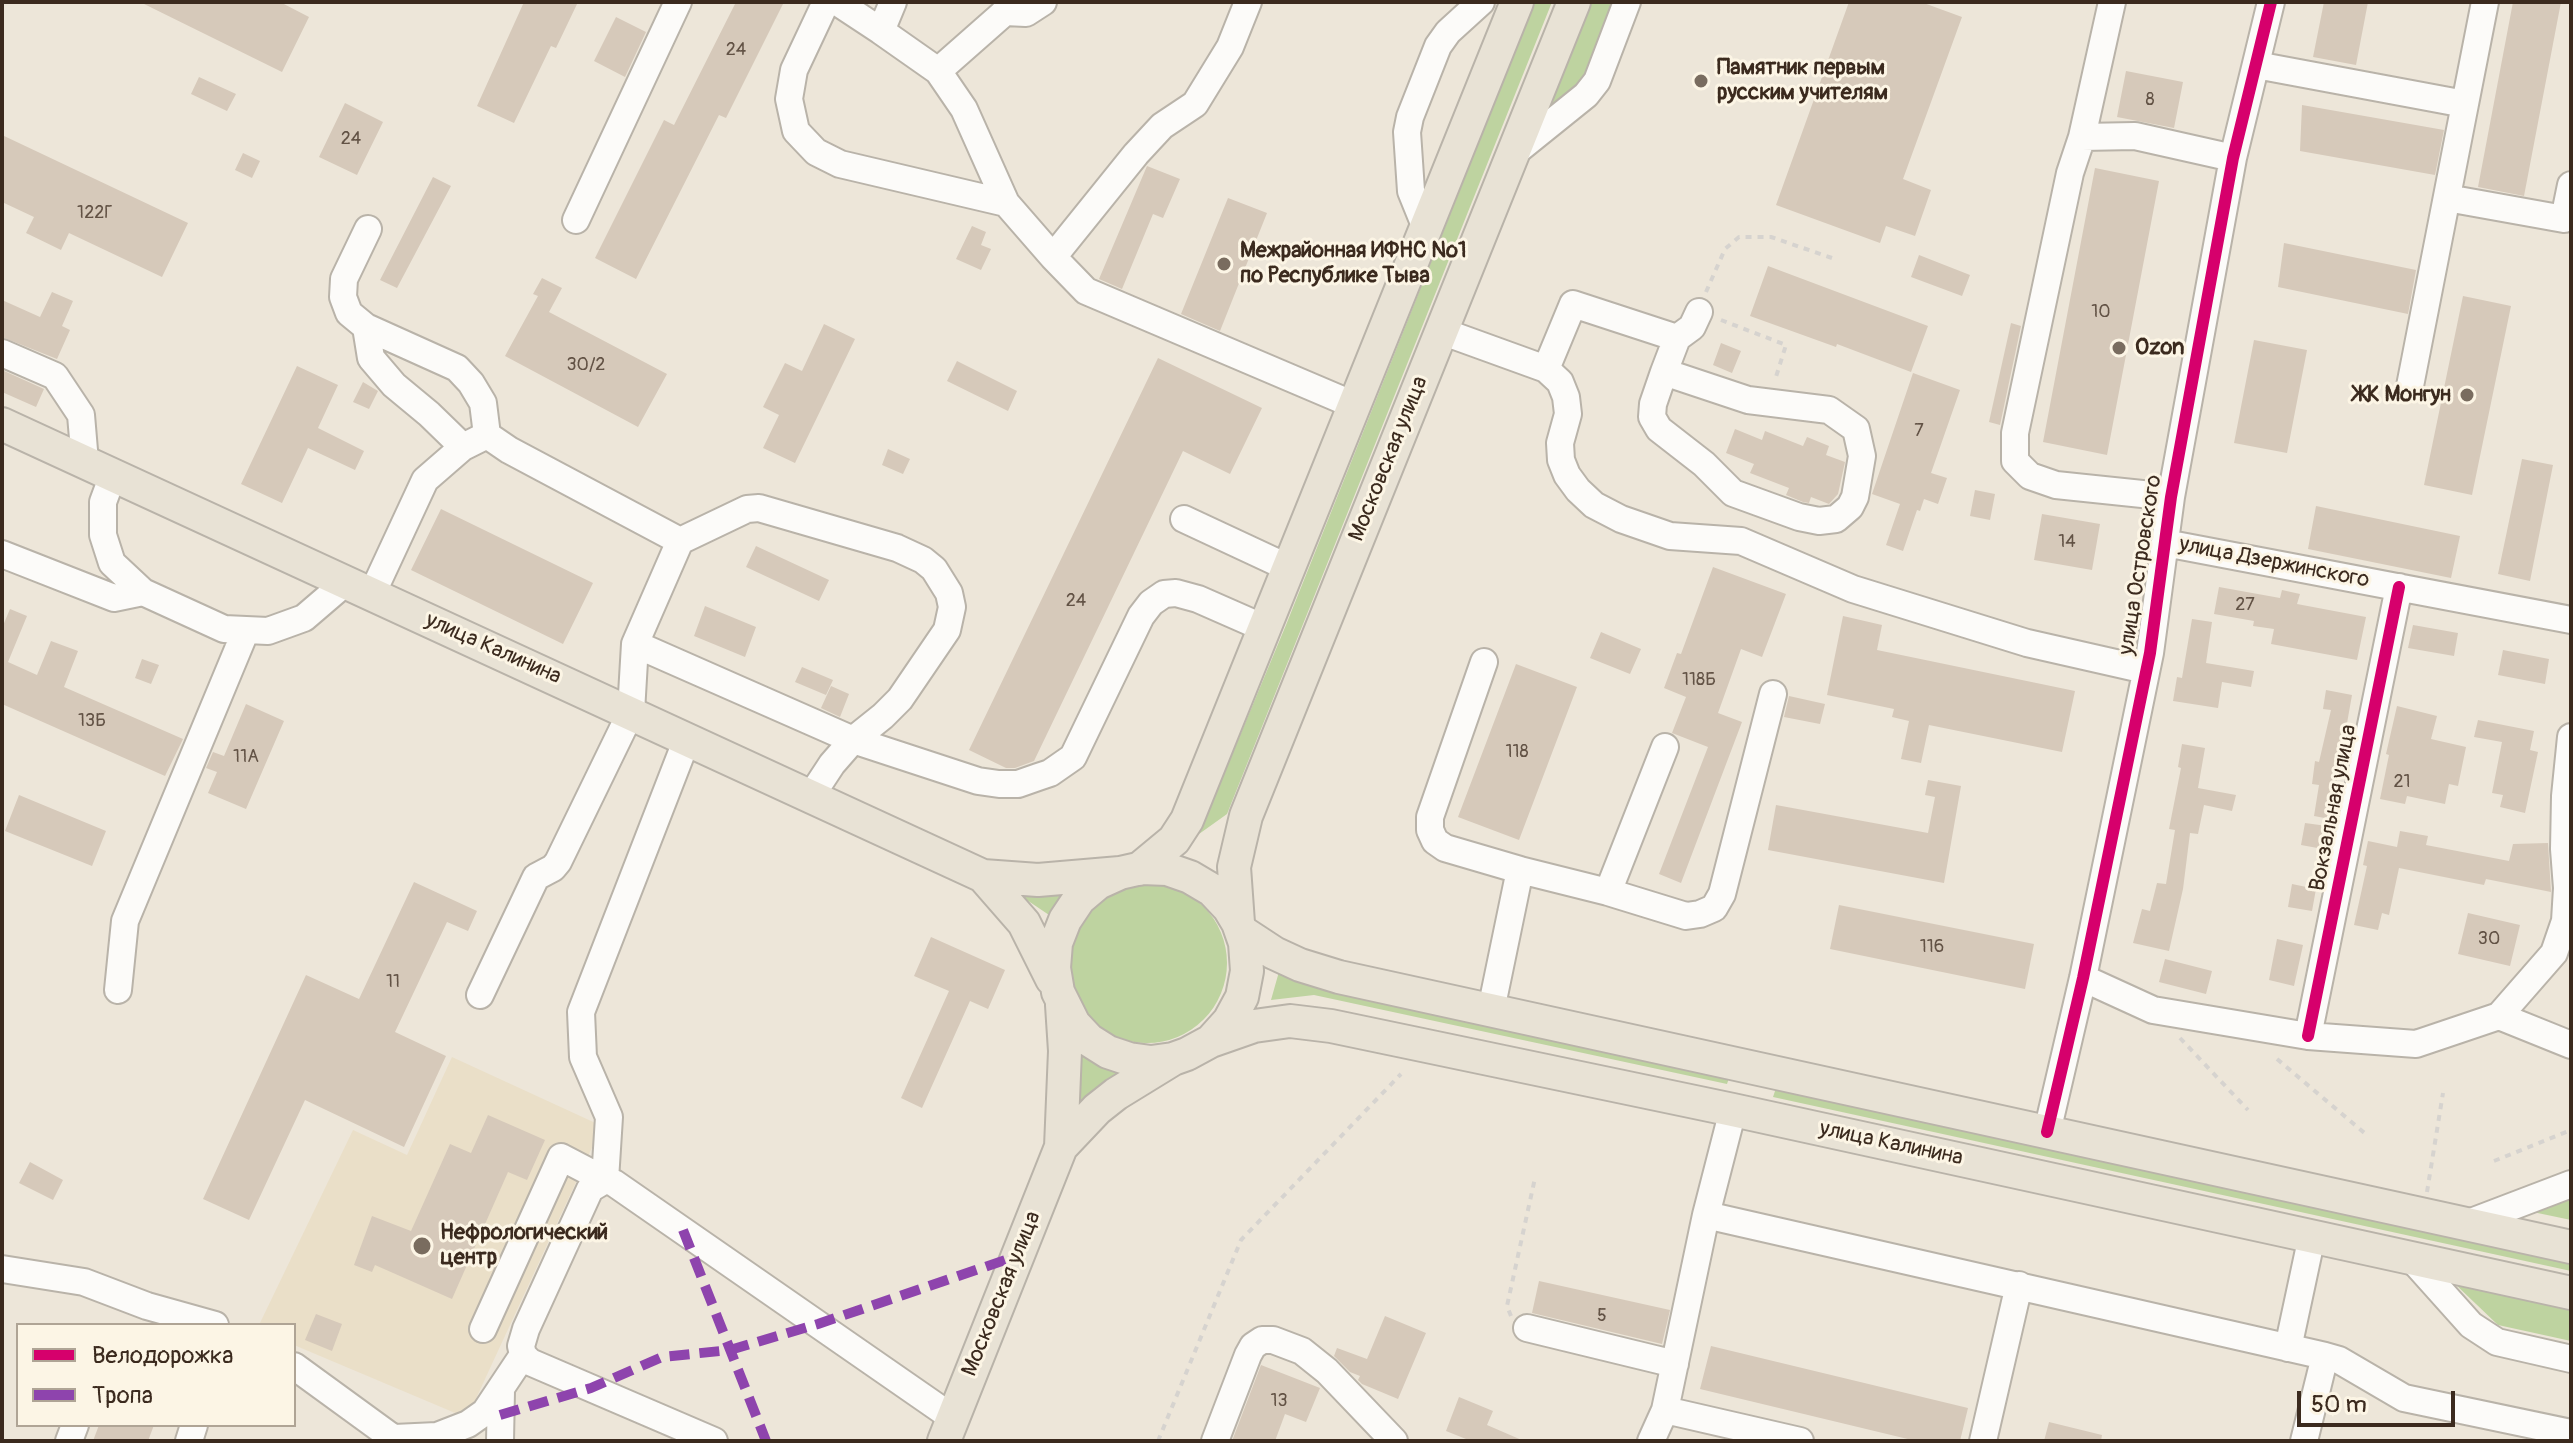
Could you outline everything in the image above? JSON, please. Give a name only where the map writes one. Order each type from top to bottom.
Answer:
[{"type":"main road","points":[[1130,871],[1167,869],[1190,877],[1212,890],[1229,908],[1245,943],[1247,971],[1242,997],[1229,1021],[1211,1041],[1173,1059],[1140,1060],[1108,1052],[1081,1032],[1060,999],[1054,968],[1056,943],[1065,920],[1079,899],[1098,883],[1130,871],[1174,840],[1187,820],[1517,2]]},
{"type":"main road","name":"Московская улица","points":[[1240,927],[1234,867],[1246,816],[1574,2]]},
{"type":"main road","name":"улица Калинина","points":[[2,424],[983,876],[1038,880],[1130,871]]},
{"type":"main road","name":"улица Калинина","points":[[983,876],[1024,923],[1060,999]]},
{"type":"main road","name":"улица Калинина","points":[[1240,927],[1274,953],[1339,977],[2571,1247]]},
{"type":"main road","name":"Московская улица","points":[[949,1429],[1061,1147],[1065,1051],[1060,999]]},
{"type":"main road","name":"улица Калинина","points":[[1211,1041],[1254,1026],[1290,1021],[1331,1026],[1733,1110],[2571,1293]]},
{"type":"main road","name":"Московская улица","points":[[1061,1147],[1116,1094],[1173,1059]]},
{"type":"main road","points":[[1733,1110],[1743,1065]]},
{"type":"street","points":[[576,220],[678,2]]},
{"type":"street","points":[[826,2],[794,70],[789,99],[796,131],[816,152],[840,164],[1006,203]]},
{"type":"street","points":[[837,2],[938,71],[964,109],[1006,203],[1086,291],[1354,405]]},
{"type":"street","points":[[881,31],[893,2]]},
{"type":"street","points":[[938,71],[1006,7],[1026,13],[1043,2]]},
{"type":"street","points":[[1053,257],[1136,154],[1162,126],[1195,104],[1230,47],[1248,2]]},
{"type":"street","points":[[1426,228],[1411,191],[1407,132],[1410,117],[1438,46],[1448,32],[1481,2]]},
{"type":"street","points":[[1514,153],[1586,95],[1597,81],[1627,2]]},
{"type":"street","points":[[2112,2],[2082,137],[2070,173],[2015,433],[2015,461],[2030,476],[2056,485],[2171,497]]},
{"type":"street","name":"улица Островского","points":[[2047,1132],[2083,978],[2146,670],[2171,497],[2233,158],[2271,2]]},
{"type":"street","points":[[2410,386],[2485,2]]},
{"type":"street","points":[[2256,65],[2465,104]]},
{"type":"street","points":[[2082,137],[2135,136],[2233,158]]},
{"type":"street","points":[[2447,198],[2564,219],[2571,185]]},
{"type":"street","points":[[368,229],[344,279],[343,297],[349,313],[366,327],[457,368],[483,403],[487,435],[509,450],[680,541]]},
{"type":"street","points":[[1546,369],[1573,304],[1677,338]]},
{"type":"street","points":[[1664,372],[1748,400],[1829,410],[1856,429],[1862,456],[1855,497],[1850,507],[1836,519],[1819,521],[1733,493],[1704,464],[1659,429],[1652,417],[1653,404],[1664,372],[1677,338],[1692,327],[1699,312]]},
{"type":"street","points":[[366,327],[371,358],[394,385],[463,447]]},
{"type":"street","points":[[1441,331],[1546,369],[1560,382],[1568,414],[1560,443],[1561,460],[1567,475],[1594,505],[1621,519],[1670,536],[1741,541],[1853,589],[2027,643],[2146,670]]},
{"type":"street","points":[[2,353],[55,376],[81,415],[99,468],[103,535],[112,563],[143,592],[224,629],[268,631],[304,618],[359,588],[425,480],[463,447],[487,435]]},
{"type":"street","points":[[480,995],[536,877],[558,862],[631,712],[635,644],[680,541],[747,509],[759,508],[897,548],[934,569],[949,593],[952,607],[947,630],[900,699],[853,740],[811,796]]},
{"type":"street","points":[[1184,519],[1289,568]]},
{"type":"street","name":"улица Дзержинского","points":[[2165,543],[2571,620]]},
{"type":"street","points":[[2,554],[114,598],[143,592]]},
{"type":"street","name":"Вокзальная улица","points":[[2308,1036],[2399,587]]},
{"type":"street","points":[[635,644],[853,740],[978,781],[1018,784],[1050,773],[1073,757],[1141,616],[1151,603],[1164,594],[1176,593],[1198,599],[1264,628]]},
{"type":"street","points":[[118,990],[125,921],[246,630]]},
{"type":"street","points":[[1484,662],[1430,817],[1430,830],[1435,841],[1445,848],[1686,916],[1714,908],[1722,894],[1773,694]]},
{"type":"street","points":[[2083,978],[2153,1010],[2308,1036],[2416,1044],[2499,1016],[2554,953],[2568,922],[2564,849],[2571,737]]},
{"type":"street","points":[[605,1180],[609,1117],[583,1057],[581,1012],[687,739]]},
{"type":"street","points":[[1608,892],[1665,747]]},
{"type":"street","points":[[1491,1010],[1520,870]]},
{"type":"street","points":[[2499,1016],[2571,1045]]},
{"type":"street","points":[[1651,1441],[1665,1410],[1706,1215],[1733,1110]]},
{"type":"street","points":[[483,1329],[561,1157],[625,1191],[949,1429]]},
{"type":"street","points":[[605,1180],[590,1189],[526,1329],[521,1346],[523,1355],[530,1362],[714,1441]]},
{"type":"street","points":[[2466,1224],[2571,1184]]},
{"type":"street","points":[[1706,1215],[2325,1356],[2339,1360],[2404,1398],[2571,1433]]},
{"type":"street","points":[[2288,1348],[2312,1236]]},
{"type":"street","points":[[2411,1258],[2471,1325],[2497,1342],[2571,1359]]},
{"type":"street","points":[[2,1269],[84,1282],[147,1306],[208,1323]]},
{"type":"street","points":[[1983,1441],[2019,1285]]},
{"type":"street","points":[[1527,1328],[1675,1364]]},
{"type":"street","points":[[1215,1441],[1253,1346],[1262,1340],[1273,1340],[1302,1351],[1327,1371],[1394,1441]]},
{"type":"street","points":[[296,1367],[396,1440],[437,1436],[468,1424],[485,1412],[523,1355]]},
{"type":"street","points":[[2304,1441],[2325,1356]]},
{"type":"street","points":[[500,1441],[501,1391]]},
{"type":"street","points":[[1665,1410],[1759,1437],[1800,1441]]},
{"type":"path","points":[[1768,402],[1786,345],[1699,312],[1725,249],[1739,237],[1771,237],[1832,258]]},
{"type":"path","points":[[2180,1038],[2248,1110]]},
{"type":"path","points":[[2277,1059],[2368,1136]]},
{"type":"path","points":[[1158,1441],[1241,1240],[1401,1074]]},
{"type":"path","points":[[2426,1194],[2443,1093]]},
{"type":"path","points":[[2494,1161],[2571,1130]]},
{"type":"path","points":[[1527,1328],[1515,1322],[1507,1306],[1535,1178]]},
{"type":"shaded area","name":"Нефрологический центр","points":[[452,1057],[602,1126],[467,1418],[296,1346],[296,1323],[260,1323],[353,1130],[407,1155]]},
{"type":"green space","points":[[1535,2],[1552,2],[1227,814],[1199,834],[1286,625]]},
{"type":"green space","points":[[1586,2],[1618,2],[1588,82],[1540,119]]},
{"type":"green space","points":[[1147,883],[1177,889],[1203,907],[1221,933],[1227,963],[1221,993],[1203,1019],[1177,1037],[1147,1043],[1117,1037],[1091,1019],[1073,993],[1067,963],[1073,933],[1091,907],[1117,889]]},
{"type":"green space","points":[[1006,886],[1065,892],[1055,919]]},
{"type":"green space","points":[[1282,961],[1731,1072],[1727,1084],[1314,995],[1271,1000]]},
{"type":"green space","points":[[1082,1047],[1124,1069],[1075,1119]]},
{"type":"green space","points":[[1778,1082],[2571,1255],[2571,1271],[1773,1097]]},
{"type":"green space","points":[[2571,1185],[2571,1220],[2509,1207]]},
{"type":"green space","points":[[2454,1283],[2571,1306],[2571,1341],[2498,1325]]},
{"type":"building","points":[[140,2],[280,2],[309,17],[282,72]]},
{"type":"building","points":[[524,2],[578,2],[556,48],[551,46],[514,123],[477,106]]},
{"type":"building","points":[[736,2],[784,2],[726,118],[719,115],[636,279],[595,258],[664,120],[674,125]]},
{"type":"building","points":[[1849,2],[1921,2],[1962,17],[1903,179],[1931,190],[1915,236],[1886,226],[1880,243],[1776,205]]},
{"type":"building","points":[[2324,2],[2368,2],[2356,65],[2313,57]]},
{"type":"building","points":[[2513,2],[2561,2],[2524,196],[2478,187]]},
{"type":"building","points":[[616,17],[646,32],[625,77],[594,61]]},
{"type":"building","points":[[2126,71],[2183,82],[2174,128],[2117,117]]},
{"type":"building","points":[[199,77],[236,94],[227,111],[191,94]]},
{"type":"building","points":[[345,103],[383,122],[357,175],[319,157]]},
{"type":"building","points":[[2302,105],[2444,130],[2435,175],[2300,151]]},
{"type":"building","points":[[2,135],[188,223],[162,277],[69,233],[61,250],[26,233],[34,217],[2,202]]},
{"type":"building","points":[[243,153],[260,161],[252,178],[235,170]]},
{"type":"building","points":[[1147,166],[1180,179],[1163,218],[1153,214],[1122,289],[1099,279]]},
{"type":"building","points":[[2095,168],[2159,181],[2107,455],[2043,442]]},
{"type":"building","points":[[433,177],[451,186],[397,288],[380,280]]},
{"type":"building","name":"Межрайонная ИФНС №1 по Республике Тыва","points":[[1228,198],[1267,213],[1220,331],[1181,314]]},
{"type":"building","points":[[972,226],[986,232],[981,245],[991,249],[981,270],[956,259]]},
{"type":"building","points":[[2284,243],[2416,270],[2408,314],[2278,287]]},
{"type":"building","points":[[1919,255],[1970,275],[1962,296],[1911,277]]},
{"type":"building","points":[[1768,266],[1928,326],[1911,372],[1750,316]]},
{"type":"building","points":[[542,278],[562,288],[549,312],[667,374],[638,427],[505,356],[538,296],[533,294]]},
{"type":"building","points":[[52,292],[73,301],[62,326],[70,330],[57,359],[2,337],[2,300],[40,317]]},
{"type":"building","name":"ЖК Монгун","points":[[2463,296],[2511,306],[2472,495],[2424,485]]},
{"type":"building","points":[[2011,323],[2021,326],[2000,425],[1989,422]]},
{"type":"building","points":[[824,324],[855,339],[795,463],[763,448],[779,415],[763,407],[785,363],[802,371]]},
{"type":"building","name":"ЖК Монгун","points":[[2254,340],[2307,350],[2287,453],[2234,443]]},
{"type":"building","points":[[1721,343],[1741,351],[1732,373],[1713,365]]},
{"type":"building","points":[[1158,358],[1262,408],[1230,474],[1183,451],[1034,761],[1006,768],[969,750]]},
{"type":"building","points":[[957,361],[1017,391],[1008,411],[947,381]]},
{"type":"building","points":[[297,366],[338,385],[318,428],[364,451],[355,470],[308,448],[282,503],[241,484]]},
{"type":"building","points":[[2,370],[44,389],[36,407],[2,392]]},
{"type":"building","points":[[1913,373],[1960,390],[1931,473],[1947,478],[1938,504],[1924,499],[1903,551],[1886,545],[1900,504],[1872,494]]},
{"type":"building","points":[[363,382],[378,391],[369,409],[353,402]]},
{"type":"building","points":[[1735,429],[1762,440],[1765,431],[1803,446],[1807,437],[1829,446],[1826,455],[1845,462],[1838,494],[1829,504],[1811,497],[1809,503],[1803,502],[1786,495],[1789,488],[1750,473],[1754,464],[1726,453]]},
{"type":"building","points":[[888,449],[910,459],[903,474],[882,465]]},
{"type":"building","points":[[2522,459],[2553,465],[2530,581],[2498,574]]},
{"type":"building","points":[[1975,490],[1995,494],[1990,520],[1970,516]]},
{"type":"building","points":[[2316,506],[2460,536],[2451,578],[2308,549]]},
{"type":"building","points":[[441,509],[593,583],[563,644],[411,570]]},
{"type":"building","points":[[2042,514],[2100,524],[2092,570],[2034,560]]},
{"type":"building","points":[[756,546],[829,580],[819,601],[746,567]]},
{"type":"building","points":[[1713,567],[1786,594],[1762,657],[1741,649],[1718,713],[1742,722],[1681,883],[1659,874],[1708,747],[1672,733],[1686,697],[1664,688],[1677,653],[1681,654]]},
{"type":"building","points":[[2219,587],[2280,598],[2282,590],[2300,594],[2297,604],[2366,617],[2357,660],[2271,644],[2274,629],[2253,626],[2254,621],[2214,614]]},
{"type":"building","points":[[705,606],[756,627],[745,657],[694,636]]},
{"type":"building","points":[[10,609],[27,616],[8,662],[37,675],[51,641],[78,651],[64,687],[183,739],[165,776],[2,704],[2,628]]},
{"type":"building","points":[[1843,616],[1882,625],[1877,650],[2075,691],[2062,752],[1929,725],[1921,763],[1901,759],[1909,721],[1892,717],[1894,709],[1827,695]]},
{"type":"building","points":[[2192,619],[2212,622],[2206,663],[2254,671],[2251,687],[2222,682],[2218,708],[2173,701],[2177,677],[2182,678]]},
{"type":"building","points":[[2413,625],[2458,633],[2454,656],[2408,648]]},
{"type":"building","points":[[1601,632],[1641,649],[1630,674],[1590,658]]},
{"type":"building","points":[[2503,650],[2549,659],[2545,684],[2498,675]]},
{"type":"building","points":[[142,659],[159,665],[151,684],[135,678]]},
{"type":"building","points":[[1516,664],[1577,687],[1519,840],[1458,817]]},
{"type":"building","points":[[802,667],[833,680],[826,695],[795,682]]},
{"type":"building","points":[[831,686],[849,694],[840,717],[821,708]]},
{"type":"building","points":[[2326,690],[2352,695],[2330,819],[2314,816],[2319,785],[2312,784],[2315,761],[2319,762],[2331,710],[2323,709]]},
{"type":"building","points":[[1789,696],[1825,704],[1820,724],[1784,717]]},
{"type":"building","points":[[246,704],[284,721],[246,809],[208,793],[217,772],[206,768],[213,752],[224,756]]},
{"type":"building","points":[[2397,706],[2437,716],[2431,739],[2466,747],[2458,786],[2449,784],[2445,804],[2407,796],[2405,804],[2380,799]]},
{"type":"building","points":[[2478,720],[2534,731],[2530,750],[2538,752],[2525,813],[2500,807],[2503,795],[2492,793],[2502,742],[2474,737]]},
{"type":"building","points":[[2182,744],[2205,748],[2198,788],[2236,795],[2232,811],[2204,805],[2198,834],[2190,833],[2183,889],[2169,951],[2133,943],[2142,909],[2150,911],[2157,883],[2166,884],[2175,830],[2169,829],[2181,768],[2178,767]]},
{"type":"building","points":[[1928,780],[1961,786],[1944,883],[1768,850],[1776,805],[1928,833],[1935,797],[1925,795]]},
{"type":"building","points":[[19,795],[106,831],[92,866],[5,831]]},
{"type":"building","points":[[2305,823],[2327,826],[2323,849],[2301,845]]},
{"type":"building","points":[[2400,831],[2428,836],[2426,845],[2509,861],[2513,844],[2548,843],[2551,892],[2486,879],[2484,885],[2399,868],[2389,915],[2382,913],[2378,930],[2354,925],[2367,866],[2363,865],[2368,841],[2397,847]]},
{"type":"building","points":[[414,882],[477,911],[468,931],[447,922],[395,1032],[446,1056],[404,1147],[305,1100],[249,1220],[203,1199],[306,975],[359,999]]},
{"type":"building","points":[[2292,884],[2316,889],[2312,911],[2288,907]]},
{"type":"building","points":[[1839,905],[2034,944],[2025,989],[1830,949]]},
{"type":"building","points":[[2468,913],[2520,925],[2510,966],[2458,954]]},
{"type":"building","points":[[931,937],[1005,970],[988,1009],[970,1001],[922,1108],[901,1098],[949,991],[914,976]]},
{"type":"building","points":[[2277,939],[2303,945],[2294,986],[2269,980]]},
{"type":"building","points":[[2165,959],[2212,971],[2206,994],[2159,982]]},
{"type":"building","points":[[488,1115],[545,1140],[527,1180],[508,1172],[452,1299],[375,1265],[372,1272],[354,1265],[372,1216],[411,1231],[450,1144],[471,1153]]},
{"type":"building","points":[[30,1162],[63,1180],[53,1200],[19,1183]]},
{"type":"building","points":[[1539,1281],[1670,1310],[1662,1344],[1532,1313]]},
{"type":"building","points":[[316,1314],[342,1324],[332,1351],[305,1340]]},
{"type":"building","points":[[1385,1316],[1426,1333],[1398,1399],[1362,1384],[1358,1380],[1360,1376],[1350,1372],[1334,1356],[1337,1348],[1367,1359]]},
{"type":"building","points":[[1711,1346],[1968,1408],[1960,1441],[1916,1441],[1700,1389]]},
{"type":"building","points":[[1261,1365],[1320,1388],[1306,1422],[1285,1414],[1275,1441],[1232,1441]]},
{"type":"building","points":[[1459,1397],[1493,1411],[1487,1425],[1524,1441],[1471,1441],[1446,1431]]},
{"type":"building","points":[[2049,1422],[2102,1435],[2101,1441],[2044,1441]]},
{"type":"building","points":[[98,1427],[153,1427],[148,1441],[93,1441]]},
{"type":"marked path","points":[[683,1230],[766,1441]]},
{"type":"marked path","points":[[500,1415],[591,1388],[662,1357],[730,1350],[818,1324],[1017,1256]]},
{"type":"cycle path","points":[[2047,1132],[2083,978],[2150,653],[2171,497],[2233,158],[2271,2]]},
{"type":"cycle path","points":[[2308,1036],[2399,587]]},
{"type":"place","name":"Памятник первым русским учителям","points":[[1701,81]]},
{"type":"place","name":"Межрайонная ИФНС №1 по Республике Тыва","points":[[1224,264]]},
{"type":"place","name":"Ozon","points":[[2119,348]]},
{"type":"place","name":"ЖК Монгун","points":[[2467,395]]},
{"type":"place","name":"Нефрологический центр","points":[[422,1246]]}]
